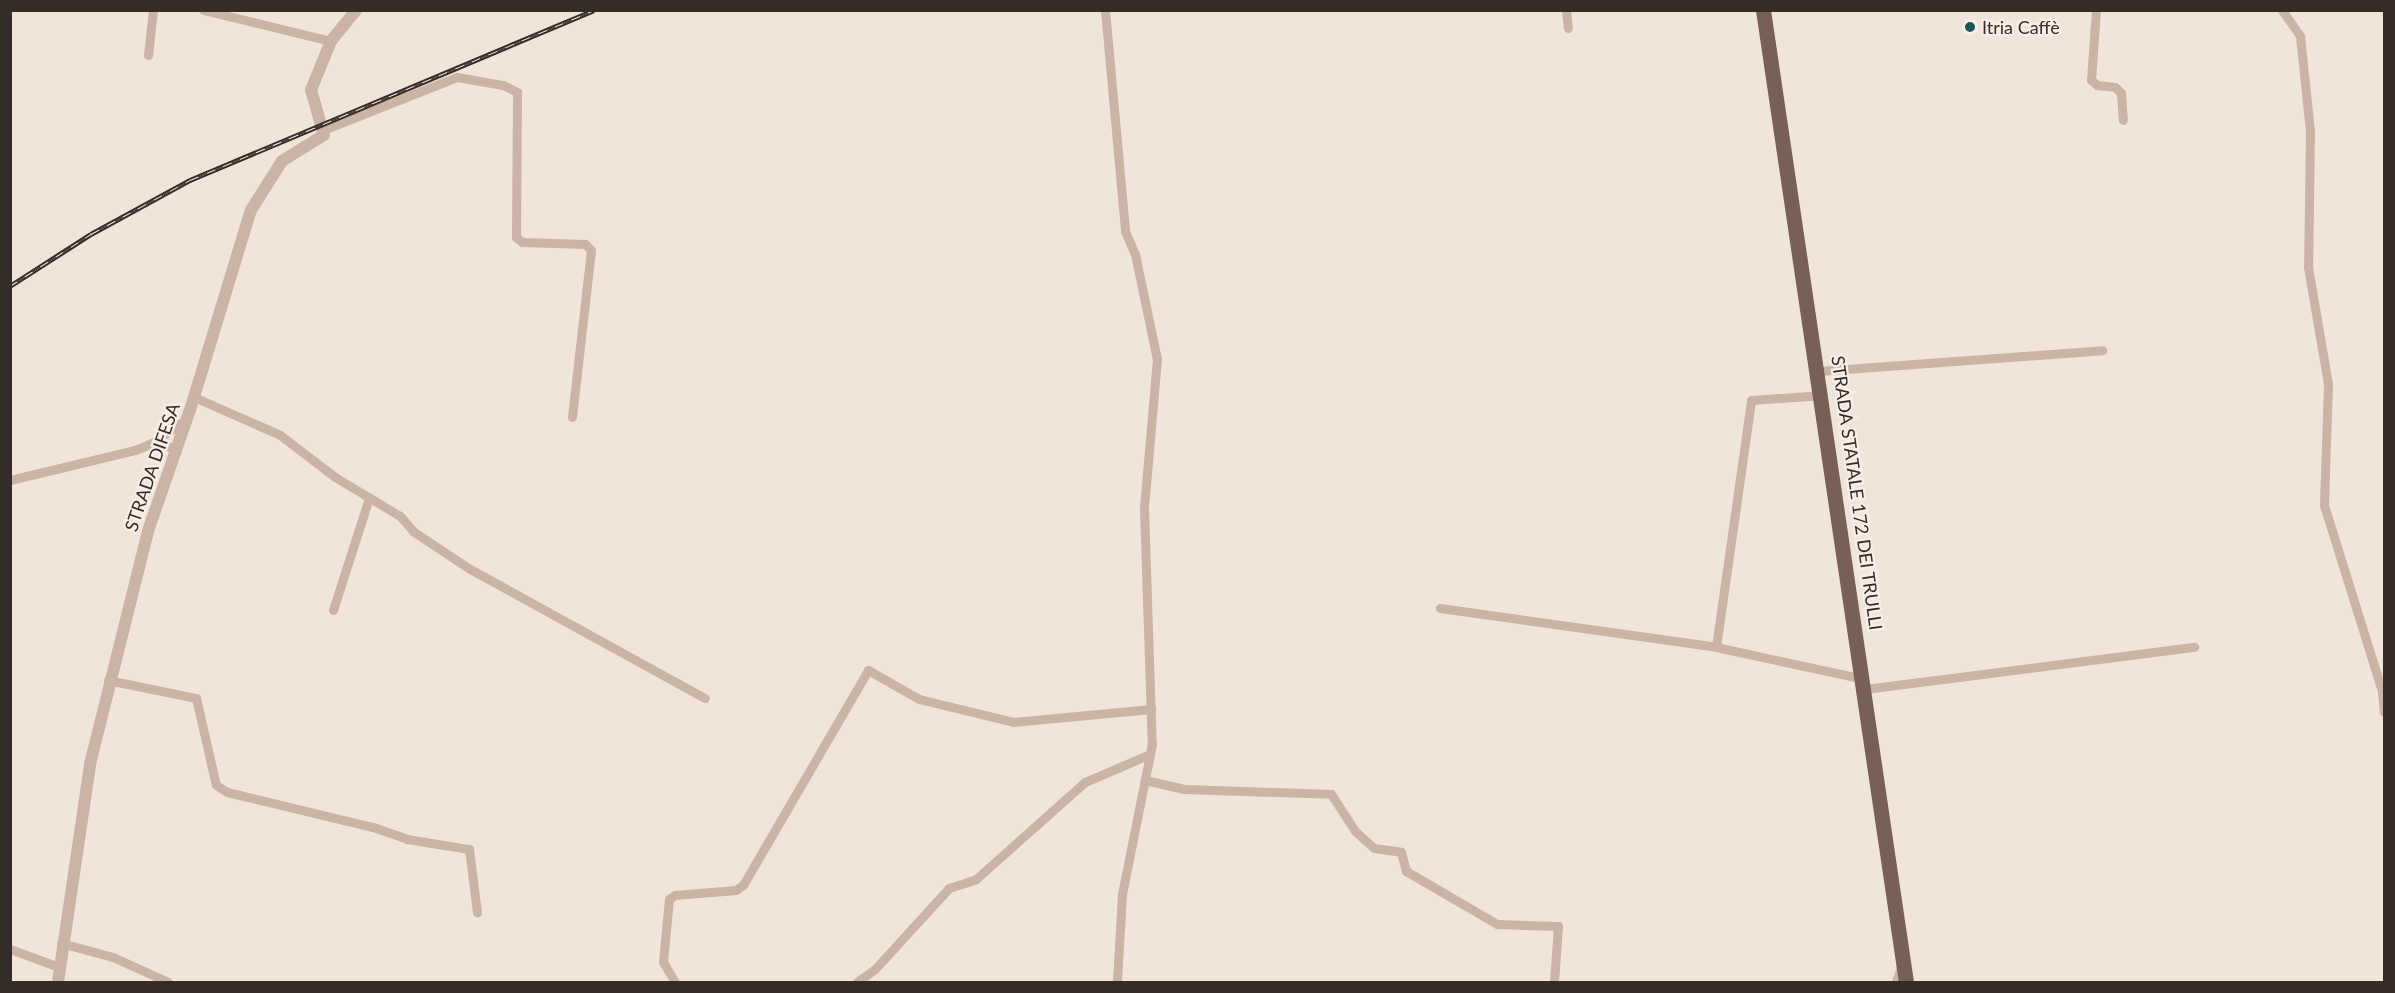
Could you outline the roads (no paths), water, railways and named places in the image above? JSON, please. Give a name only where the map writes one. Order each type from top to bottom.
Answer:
[{"type":"main road","name":"STRADA STATALE 172 DEI TRULLI","points":[[1763,10],[1823,395],[1906,982]]},
{"type":"street","points":[[148,55],[153,10]]},
{"type":"street","points":[[203,10],[331,41]]},
{"type":"street","points":[[356,10],[331,41],[311,90],[323,130],[457,77],[503,85],[517,92],[516,237],[522,242],[585,244],[591,250],[572,417]]},
{"type":"street","points":[[1105,10],[1125,231],[1135,254],[1157,359],[1144,509],[1151,709],[1150,754],[1122,894],[1117,982]]},
{"type":"street","points":[[1566,10],[1568,28]]},
{"type":"street","points":[[2096,10],[2091,80],[2097,86],[2115,87],[2121,93],[2123,120]]},
{"type":"street","points":[[2282,10],[2300,36],[2310,131],[2308,267],[2328,384],[2324,505],[2382,691],[2385,712]]},
{"type":"street","name":"STRADA DIFESA","points":[[58,982],[61,943],[90,764],[108,680],[148,531],[177,452],[251,210],[282,161],[322,137],[323,130]]},
{"type":"street","points":[[1819,371],[2102,350]]},
{"type":"street","points":[[1716,647],[1751,400],[1823,395]]},
{"type":"street","points":[[194,397],[280,435],[369,498],[400,516],[414,532],[470,569],[705,698]]},
{"type":"street","points":[[152,444],[187,419]]},
{"type":"street","points":[[10,480],[152,444],[165,444],[177,452]]},
{"type":"street","points":[[333,610],[369,498]]},
{"type":"street","points":[[1440,608],[1716,647],[1864,684],[2194,647]]},
{"type":"street","points":[[675,982],[663,962],[669,899],[675,895],[736,890],[743,885],[867,670],[919,699],[1013,722],[1151,709]]},
{"type":"street","points":[[108,680],[196,698],[216,785],[227,792],[373,827],[407,839],[469,849],[477,912]]},
{"type":"street","points":[[857,982],[875,969],[949,888],[976,879],[1085,782],[1150,754]]},
{"type":"street","points":[[1145,780],[1184,789],[1331,794],[1355,831],[1374,848],[1401,852],[1406,871],[1497,924],[1558,926],[1554,982]]},
{"type":"street","points":[[61,943],[113,957],[168,982]]},
{"type":"street","points":[[10,949],[59,967]]},
{"type":"street","points":[[1896,982],[1903,962]]},
{"type":"railway","points":[[10,286],[91,234],[190,180],[594,10]]},
{"type":"place","name":"Itria Caffè","points":[[1970,27]]}]
